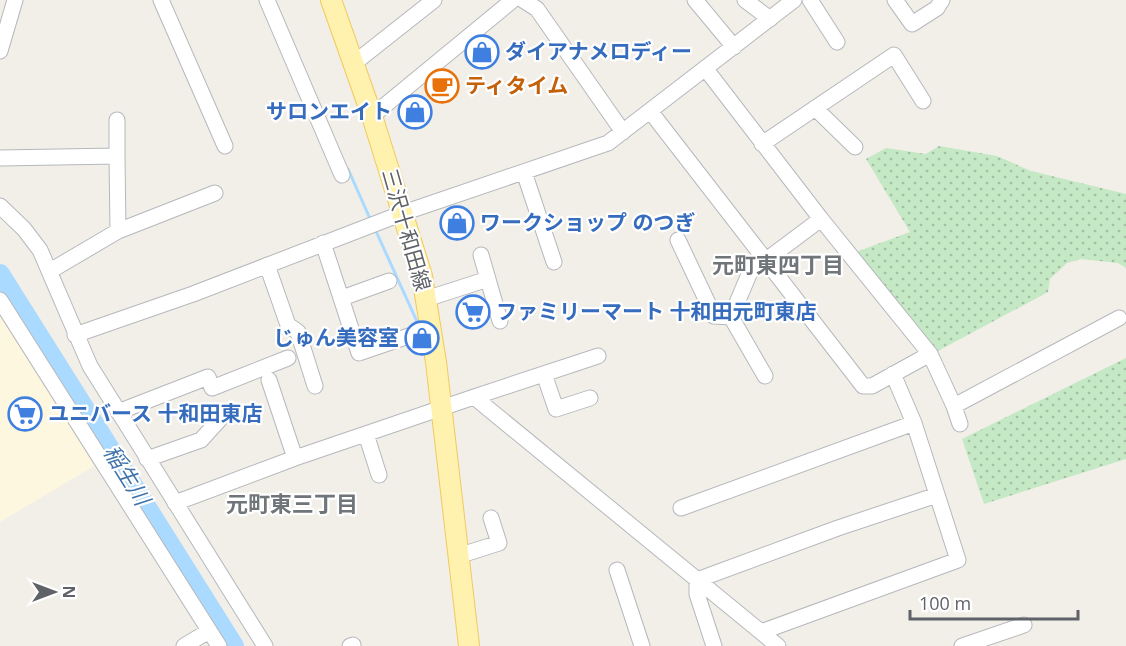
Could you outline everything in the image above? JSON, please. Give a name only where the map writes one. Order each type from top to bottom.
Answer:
[{"type":"main road","name":"三沢十和田線","points":[[331,0],[372,116],[422,276],[432,328],[469,646]]},
{"type":"street","points":[[0,51],[15,0]]},
{"type":"street","points":[[161,0],[225,146]]},
{"type":"street","points":[[267,0],[342,175]]},
{"type":"street","points":[[353,64],[434,0]]},
{"type":"street","points":[[372,116],[513,0]]},
{"type":"street","points":[[523,0],[537,9],[623,132]]},
{"type":"street","points":[[537,9],[551,0]]},
{"type":"street","points":[[695,0],[734,47]]},
{"type":"street","points":[[745,0],[770,19]]},
{"type":"street","points":[[75,335],[193,294],[403,213],[608,143],[794,0]]},
{"type":"street","points":[[810,0],[837,42]]},
{"type":"street","points":[[895,0],[912,24],[938,8],[942,0]]},
{"type":"street","points":[[762,144],[894,55],[923,102]]},
{"type":"street","points":[[705,68],[821,219],[930,354],[960,424]]},
{"type":"street","points":[[816,108],[855,147]]},
{"type":"street","points":[[650,111],[863,386],[872,386],[930,354]]},
{"type":"street","points":[[117,120],[118,231]]},
{"type":"street","points":[[0,158],[117,156]]},
{"type":"street","points":[[524,172],[554,262]]},
{"type":"street","points":[[50,271],[118,231],[215,193]]},
{"type":"street","points":[[0,206],[24,229],[40,250],[90,366],[265,646]]},
{"type":"street","points":[[731,317],[750,272],[821,219]]},
{"type":"street","points":[[678,240],[714,316],[731,317]]},
{"type":"street","points":[[323,243],[359,353],[432,328]]},
{"type":"street","points":[[481,255],[500,321]]},
{"type":"street","points":[[267,265],[288,325],[298,332],[315,386]]},
{"type":"street","points":[[426,299],[488,279]]},
{"type":"street","points":[[342,298],[389,281]]},
{"type":"street","points":[[0,300],[219,646]]},
{"type":"street","points":[[731,317],[765,376]]},
{"type":"street","points":[[954,406],[1119,318]]},
{"type":"street","points":[[175,503],[295,458],[598,356]]},
{"type":"street","points":[[118,412],[208,377],[212,388],[288,358]]},
{"type":"street","points":[[544,374],[556,409],[590,398]]},
{"type":"street","points":[[761,632],[958,560],[914,423],[893,374]]},
{"type":"street","points":[[269,380],[295,458]]},
{"type":"street","points":[[474,397],[778,646]]},
{"type":"street","points":[[147,459],[201,440],[220,419]]},
{"type":"street","points":[[681,508],[914,423]]},
{"type":"street","points":[[366,434],[380,475]]},
{"type":"street","points":[[697,580],[838,528],[937,495]]},
{"type":"street","points":[[458,556],[499,543],[490,518]]},
{"type":"street","points":[[617,570],[642,646]]},
{"type":"street","points":[[697,580],[697,594],[714,646]]},
{"type":"street","points":[[962,646],[1024,625]]},
{"type":"street","points":[[184,646],[209,631]]},
{"type":"shaded area","points":[[0,313],[94,466],[0,522]]},
{"type":"green space","points":[[939,146],[997,156],[1031,171],[1126,194],[1126,268],[1118,263],[1081,259],[1067,263],[1050,279],[1048,292],[936,352],[856,252],[910,232],[866,159],[886,148],[926,154]]},
{"type":"green space","points":[[1126,358],[1126,459],[984,504],[962,439]]},
{"type":"waterway","points":[[348,169],[371,221]]},
{"type":"waterway","points":[[375,229],[419,326]]},
{"type":"waterway","name":"稲生川","points":[[0,274],[234,646]]},
{"type":"place","name":"ダイアナメロディー","points":[[482,52]]},
{"type":"place","name":"ティタイム","points":[[442,86]]},
{"type":"place","name":"サロンエイト","points":[[415,112]]},
{"type":"place","name":"ワークショップ のつぎ","points":[[457,223]]},
{"type":"place","name":"ファミリーマート 十和田元町東店","points":[[473,312]]},
{"type":"place","name":"じゅん美容室","points":[[422,338]]},
{"type":"place","name":"ユニバース 十和田東店","points":[[25,414]]},
{"type":"district","name":"元町東四丁目","points":[[778,265]]},
{"type":"district","name":"元町東三丁目","points":[[292,504]]}]
